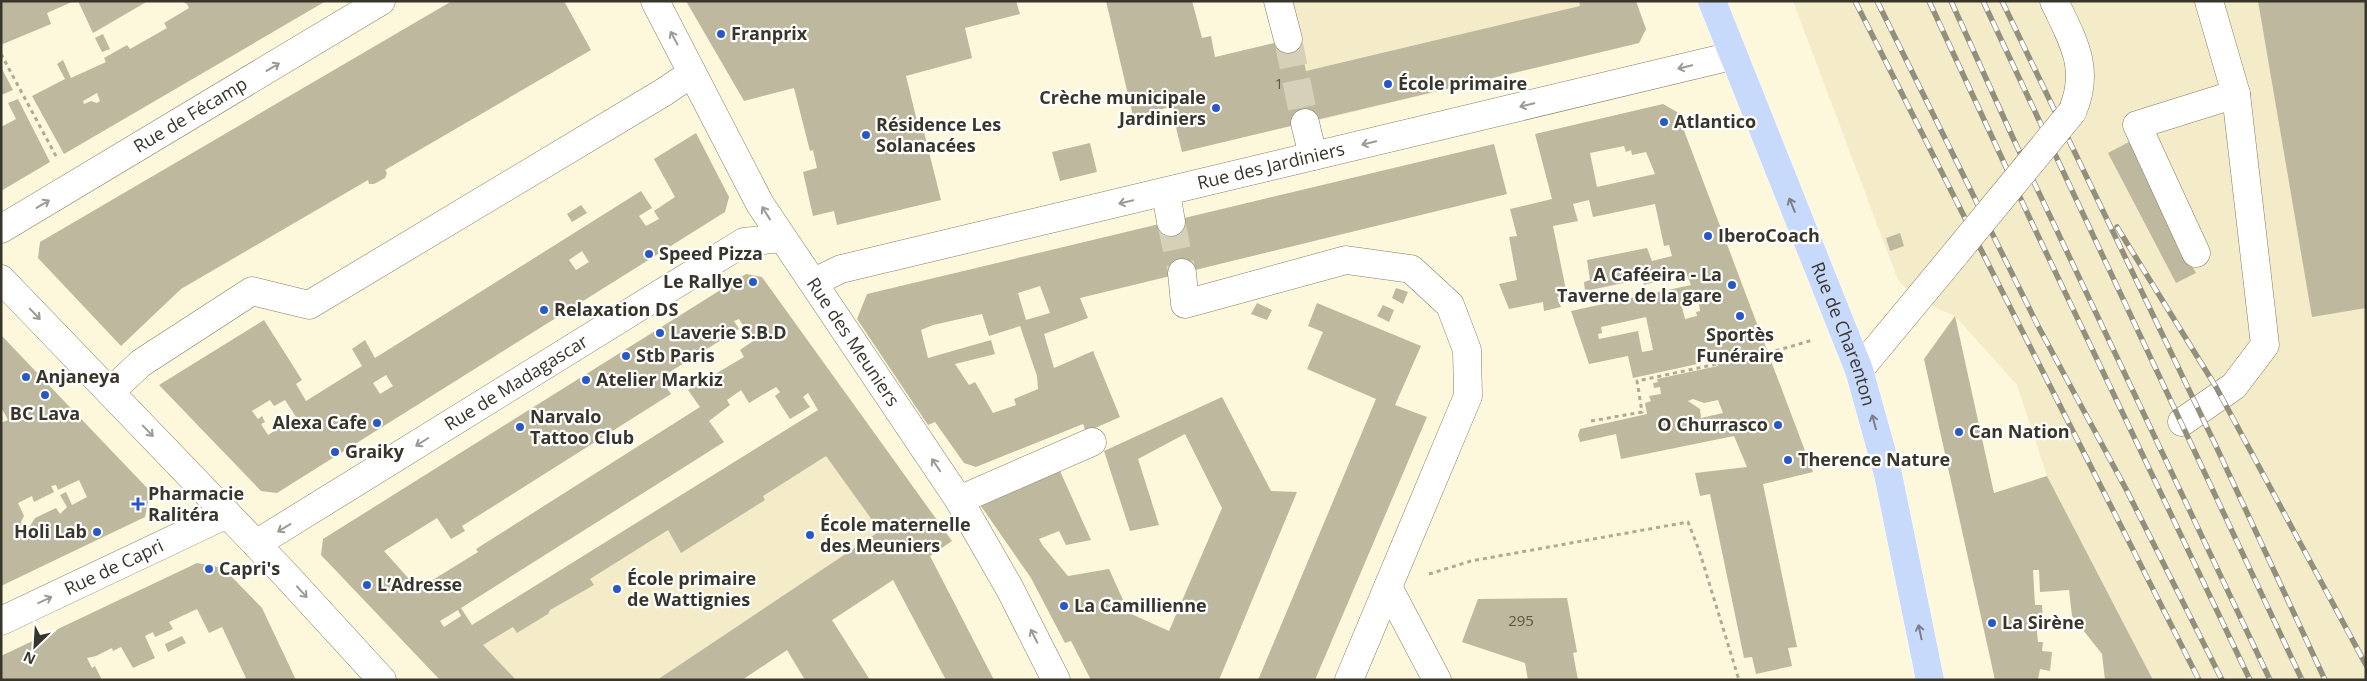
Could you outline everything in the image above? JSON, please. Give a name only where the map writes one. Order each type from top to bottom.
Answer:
[{"type":"main road","name":"Rue de Charenton","points":[[1712,1],[1732,56],[1859,370],[1888,474],[1930,680]]},
{"type":"street","name":"Rue de Fécamp","points":[[1,229],[381,1]]},
{"type":"street","name":"Rue des Meuniers","points":[[655,1],[760,204],[781,238],[814,282],[959,500],[1010,589],[1056,680]]},
{"type":"street","points":[[1278,1],[1288,39]]},
{"type":"street","points":[[1859,370],[2072,112],[2080,92],[2082,73],[2077,51],[2054,1]]},
{"type":"street","points":[[2182,422],[2234,386],[2266,345],[2236,94],[2210,1]]},
{"type":"street","name":"Rue des Jardiniers","points":[[814,282],[841,270],[1732,56]]},
{"type":"street","points":[[110,392],[141,363],[252,292],[309,305],[664,92],[692,72]]},
{"type":"street","points":[[2196,253],[2137,125],[2236,94]]},
{"type":"street","points":[[1305,123],[1313,156]]},
{"type":"street","points":[[1166,193],[1171,222]]},
{"type":"street","name":"Rue de Madagascar","points":[[256,544],[744,242],[781,238]]},
{"type":"street","points":[[1182,274],[1184,304],[1346,260],[1411,269],[1450,305],[1467,350],[1468,396],[1348,680]]},
{"type":"street","points":[[1,279],[256,544],[382,680]]},
{"type":"street","points":[[959,500],[1092,442]]},
{"type":"street","name":"Rue de Capri","points":[[1,621],[227,514]]},
{"type":"street","points":[[1388,587],[1437,680]]},
{"type":"path","points":[[1,54],[72,187]]},
{"type":"path","points":[[1591,421],[1642,412],[1637,381],[1717,364]]},
{"type":"path","points":[[1388,587],[1471,561],[1688,522],[1699,550],[1739,680]]},
{"type":"shaded area","name":"École primaire","points":[[1291,1],[1636,1],[1646,29],[1639,43],[1316,121]]},
{"type":"shaded area","points":[[1793,1],[2366,1],[2366,680],[2153,680],[2047,476],[2017,385],[1955,316],[1918,300],[1898,280]]},
{"type":"shaded area","points":[[846,393],[952,541],[742,680],[440,680],[472,625]]},
{"type":"building","points":[[74,1],[47,13],[51,24],[3,44],[1,40],[1,2]]},
{"type":"building","points":[[78,1],[148,1],[93,33]]},
{"type":"building","points":[[181,1],[326,1],[64,154],[32,96],[65,79],[57,64],[63,60],[71,78],[106,62],[104,58],[127,45],[130,49],[167,28],[164,23],[189,8],[187,4]],"holes":[[[97,93],[100,101],[97,103],[91,101],[84,104],[83,101]]]},
{"type":"building","points":[[452,1],[564,1],[591,50],[385,170],[387,173],[385,178],[374,184],[369,184],[368,180],[181,289],[121,346],[38,258],[40,242]]},
{"type":"building","points":[[686,1],[1016,1],[1020,14],[965,28],[972,58],[906,76],[917,121],[921,120],[941,200],[837,225],[834,211],[813,216],[803,172],[817,168],[813,150],[810,151],[794,88],[744,101]]},
{"type":"building","points":[[1106,1],[1192,1],[1202,38],[1211,36],[1215,57],[1299,37],[1306,71],[1580,6],[1579,1],[1636,1],[1646,29],[1639,43],[1182,152],[1171,107],[1133,116]]},
{"type":"building","points":[[2258,1],[2366,1],[2366,308],[2312,317]]},
{"type":"building","points":[[103,34],[110,49],[102,52],[95,38]]},
{"type":"building","points":[[1,67],[13,90],[1,95]]},
{"type":"building","points":[[18,99],[50,162],[1,191],[1,127],[16,119],[8,103]]},
{"type":"building","points":[[1663,104],[1677,112],[1813,472],[1763,484],[1797,647],[1788,648],[1792,666],[1756,674],[1752,657],[1744,658],[1710,494],[1700,496],[1695,473],[1747,467],[1734,436],[1621,459],[1616,434],[1580,442],[1578,435],[1580,429],[1647,414],[1645,403],[1651,401],[1649,396],[1661,394],[1660,387],[1654,388],[1653,383],[1658,382],[1657,379],[1718,366],[1713,352],[1701,355],[1702,363],[1633,378],[1628,356],[1589,364],[1571,311],[1691,285],[1685,270],[1654,277],[1655,282],[1644,285],[1643,279],[1585,291],[1584,282],[1590,280],[1587,260],[1647,248],[1652,261],[1672,256],[1669,245],[1664,246],[1655,204],[1593,217],[1589,200],[1573,204],[1578,221],[1553,226],[1567,295],[1557,297],[1561,307],[1544,311],[1543,302],[1509,309],[1499,284],[1517,280],[1509,237],[1517,236],[1510,209],[1552,199],[1535,134]],"holes":[[[1624,146],[1626,152],[1631,150],[1632,155],[1646,152],[1655,174],[1597,187],[1590,153]],[[1699,303],[1700,311],[1696,312],[1697,316],[1685,319],[1682,307]],[[1646,317],[1653,350],[1642,352],[1638,331],[1599,339],[1598,334],[1602,333],[1601,327]],[[1693,399],[1704,403],[1718,400],[1723,413],[1701,418],[1700,409],[1688,401]]]},
{"type":"building","points":[[696,133],[729,197],[725,212],[277,493],[261,491],[159,385],[264,320],[302,380],[296,384],[306,401],[362,366],[352,349],[365,340],[375,358],[641,191],[652,208],[639,216],[646,226],[659,219],[654,211],[675,197],[654,159]],"holes":[[[582,251],[589,262],[576,270],[569,260]],[[386,375],[393,386],[380,394],[373,383]],[[270,400],[274,406],[285,400],[296,417],[268,435],[261,424],[265,422],[262,416],[258,419],[252,411]]]},
{"type":"building","points":[[2129,142],[2196,273],[2176,283],[2108,153]]},
{"type":"building","points":[[1090,143],[1097,172],[1060,181],[1052,152]]},
{"type":"building","points":[[1494,144],[1507,194],[1080,298],[1088,318],[1044,334],[1054,368],[1093,351],[1120,417],[1086,432],[1083,424],[976,467],[964,463],[935,422],[928,425],[857,319],[867,294]],"holes":[[[1040,286],[1050,313],[1026,320],[1018,293]],[[982,314],[989,336],[1020,326],[1037,376],[1038,389],[1014,399],[1016,405],[993,413],[975,382],[969,385],[955,364],[995,354],[991,340],[928,358],[921,330],[933,325]]]},
{"type":"building","points":[[581,205],[587,213],[572,222],[567,214]]},
{"type":"building","points":[[1900,233],[1904,246],[1890,251],[1886,238]]},
{"type":"building","points":[[746,274],[762,277],[952,541],[930,556],[994,680],[946,680],[893,580],[832,620],[870,680],[805,680],[787,650],[742,680],[657,680],[880,531],[826,456],[763,496],[765,500],[681,553],[668,530],[590,579],[594,585],[550,610],[548,614],[517,633],[513,627],[483,645],[516,680],[440,680],[321,555],[323,539]],"holes":[[[739,319],[753,341],[740,350],[744,357],[688,390],[700,407],[476,549],[478,552],[418,589],[384,551],[437,518],[451,539],[465,531],[462,526],[671,394],[660,378],[739,329],[734,321]],[[776,387],[780,392],[775,396],[790,419],[810,407],[803,397],[808,393],[818,410],[472,625],[461,608],[724,442],[709,421],[730,405],[727,400],[741,390],[749,403]],[[458,610],[461,616],[444,627],[440,621]]]},
{"type":"building","points":[[1396,288],[1408,292],[1403,304],[1392,298]]},
{"type":"building","points":[[1257,303],[1272,310],[1267,320],[1251,314]]},
{"type":"building","points":[[1317,303],[1421,346],[1395,405],[1427,417],[1315,680],[1258,680],[1376,399],[1307,369],[1323,332],[1308,326]]},
{"type":"building","points":[[1383,305],[1394,310],[1389,322],[1377,316]]},
{"type":"building","points":[[1955,316],[1994,493],[2047,476],[2153,680],[2105,680],[2102,654],[2072,616],[2069,590],[2040,592],[2039,570],[2033,570],[2035,605],[2042,605],[2043,622],[2036,622],[2038,642],[2043,642],[2042,651],[2052,652],[2050,671],[2040,669],[2038,680],[1995,680],[1924,359]]},
{"type":"building","points":[[1,335],[150,491],[145,517],[1,586],[1,423],[8,420],[1,407]],"holes":[[[79,480],[87,497],[72,505],[66,492],[60,495],[67,507],[60,514],[56,508],[35,518],[30,526],[22,525],[21,522],[24,516],[18,503],[32,496],[34,502],[54,492],[51,486],[56,485],[58,490]]]},
{"type":"building","points":[[1222,397],[1271,491],[1297,492],[1219,680],[1091,680],[1071,641],[1065,643],[1031,578],[981,506],[1060,471],[1091,540],[1066,545],[1059,531],[1039,539],[1043,546],[1068,576],[1109,569],[1129,613],[1169,631],[1222,508],[1185,434],[1138,459],[1159,525],[1130,531],[1104,451]]},
{"type":"building","points":[[197,563],[223,568],[262,608],[296,680],[242,680],[246,678],[222,627],[209,633],[197,609],[169,622],[173,629],[155,637],[153,632],[145,636],[155,658],[133,668],[121,647],[113,651],[112,648],[87,658],[92,668],[95,666],[102,680],[1,680],[1,656]]},
{"type":"building","points":[[1567,598],[1577,652],[1573,653],[1578,680],[1528,680],[1525,663],[1462,642],[1478,599]]},
{"type":"building","points":[[182,636],[186,643],[168,652],[165,644]]},
{"type":"tunnel","points":[[1288,39],[1305,123]]},
{"type":"tunnel","points":[[1171,222],[1182,273]]},
{"type":"railway","points":[[1855,1],[2199,680]]},
{"type":"railway","points":[[1877,1],[2038,326],[2126,489],[2222,680]]},
{"type":"railway","points":[[1929,1],[2031,221],[2250,680]]},
{"type":"railway","points":[[1951,1],[2013,138],[2270,680]]},
{"type":"railway","points":[[1983,1],[2302,680]]},
{"type":"railway","points":[[2002,1],[2215,444],[2325,680]]},
{"type":"railway","points":[[2117,227],[2216,387],[2366,665]]},
{"type":"place","name":"Franprix","points":[[721,34]]},
{"type":"place","name":"École primaire","points":[[1388,84]]},
{"type":"place","name":"Crèche municipale Jardiniers","points":[[1216,108]]},
{"type":"place","name":"Atlantico","points":[[1664,122]]},
{"type":"place","name":"Résidence Les Solanacées","points":[[866,135]]},
{"type":"place","name":"IberoCoach","points":[[1708,236]]},
{"type":"place","name":"Speed Pizza","points":[[649,254]]},
{"type":"place","name":"Le Rallye","points":[[753,282]]},
{"type":"place","name":"A Caféeira - La Taverne de la gare","points":[[1732,285]]},
{"type":"place","name":"Relaxation DS","points":[[544,310]]},
{"type":"place","name":"Sportès Funéraire","points":[[1740,316]]},
{"type":"place","name":"Laverie S.B.D","points":[[660,333]]},
{"type":"place","name":"Stb Paris","points":[[626,356]]},
{"type":"place","name":"Anjaneya","points":[[26,377]]},
{"type":"place","name":"Atelier Markiz","points":[[586,380]]},
{"type":"place","name":"BC Lava","points":[[45,395]]},
{"type":"place","name":"Alexa Cafe","points":[[377,423]]},
{"type":"place","name":"O Churrasco","points":[[1778,425]]},
{"type":"place","name":"Narvalo Tattoo Club","points":[[520,427]]},
{"type":"place","name":"Can Nation","points":[[1959,432]]},
{"type":"place","name":"Graiky","points":[[335,452]]},
{"type":"place","name":"Therence Nature","points":[[1788,460]]},
{"type":"place","name":"Pharmacie Ralitéra","points":[[138,504]]},
{"type":"place","name":"Holi Lab","points":[[97,532]]},
{"type":"place","name":"École maternelle des Meuniers","points":[[810,535]]},
{"type":"place","name":"Capri's","points":[[209,569]]},
{"type":"place","name":"L’Adresse","points":[[367,585]]},
{"type":"place","name":"École primaire de Wattignies","points":[[617,589]]},
{"type":"place","name":"La Camillienne","points":[[1064,606]]},
{"type":"place","name":"La Sirène","points":[[1992,623]]}]
